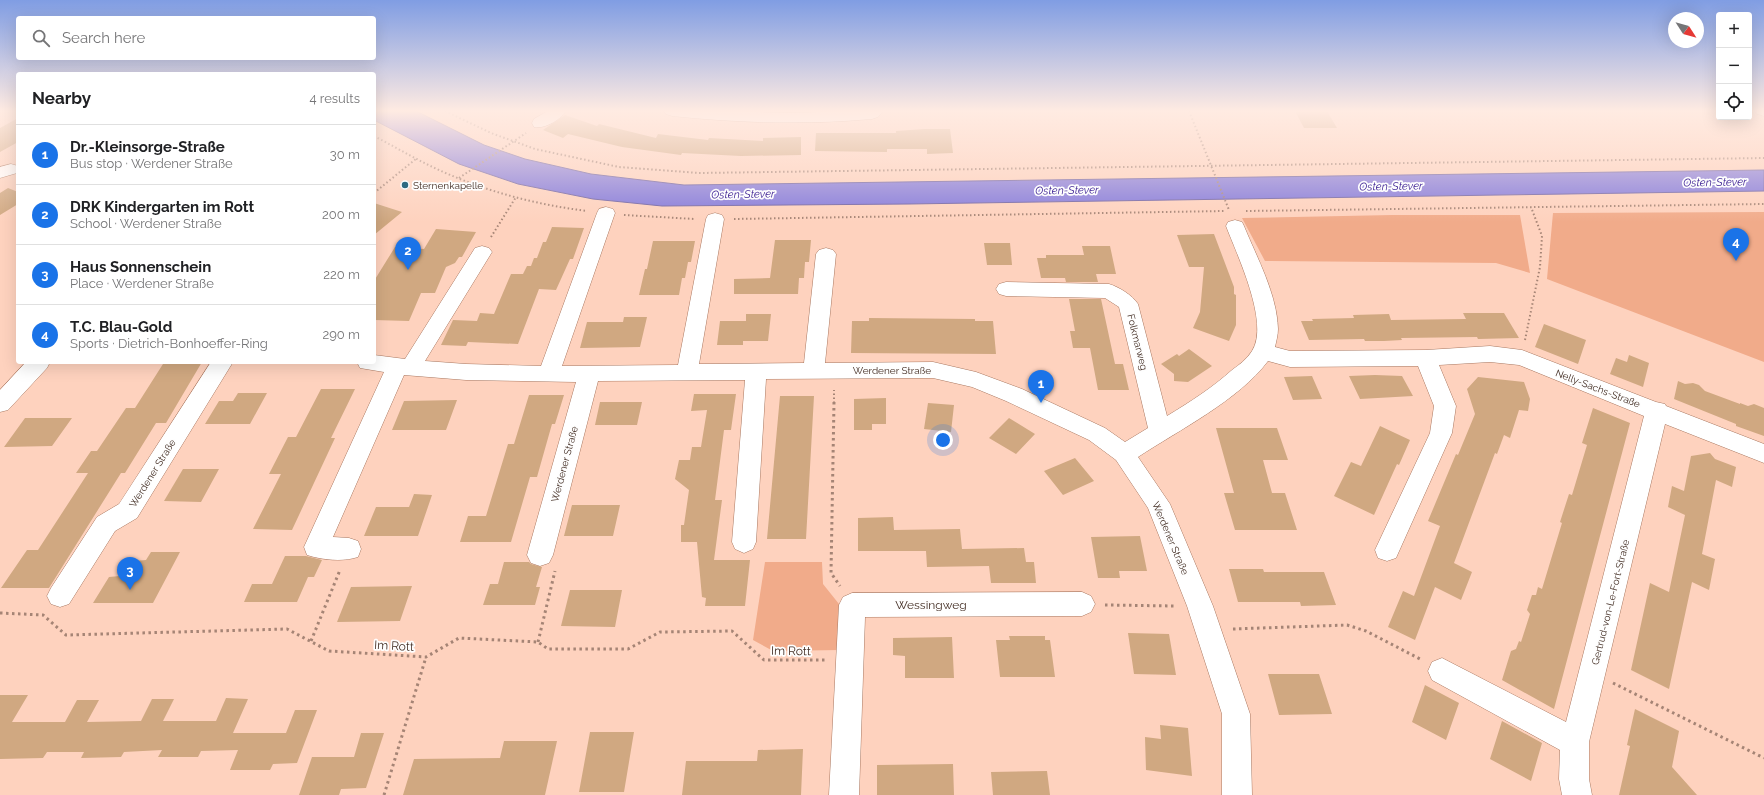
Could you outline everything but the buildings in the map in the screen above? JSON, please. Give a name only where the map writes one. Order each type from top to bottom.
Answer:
[{"type":"street","points":[[549,373],[606,213]]},
{"type":"street","points":[[1124,454],[1218,395],[1254,364],[1263,352],[1268,330],[1265,308],[1260,286],[1236,216]]},
{"type":"street","points":[[687,372],[715,219]]},
{"type":"street","points":[[349,549],[316,547],[404,367],[482,252]]},
{"type":"street","points":[[825,370],[826,254]]},
{"type":"street","name":"Folkmarweg","points":[[1006,289],[1109,291],[1128,304],[1160,432]]},
{"type":"street","name":"Nelly-Sachs-Straße","points":[[1263,352],[1290,359],[1426,358],[1490,354],[1522,358],[1657,410],[1764,454]]},
{"type":"street","points":[[1387,550],[1441,433],[1445,406],[1426,358]]},
{"type":"street","name":"Werdener Straße","points":[[376,363],[457,372],[589,373],[933,370],[976,380],[1014,395],[1097,434],[1124,454],[1158,504],[1200,606],[1236,714],[1237,795]]},
{"type":"street","points":[[1,401],[37,364]]},
{"type":"street","name":"Werdener Straße","points":[[60,596],[106,524],[128,511],[221,364]]},
{"type":"street","points":[[744,542],[756,371]]},
{"type":"street","name":"Werdener Straße","points":[[540,555],[589,373]]},
{"type":"street","name":"Gertrud-von-Le-Fort-Straße","points":[[1577,795],[1574,779],[1575,742],[1657,410]]},
{"type":"street","name":"Wessingweg","points":[[852,605],[1082,604]]},
{"type":"street","points":[[844,795],[852,605]]},
{"type":"street","points":[[1442,671],[1575,742]]},
{"type":"path","points":[[398,148],[459,178],[516,197],[584,210],[663,218],[1236,216],[1531,207],[1764,204]]},
{"type":"path","points":[[459,178],[504,148]]},
{"type":"path","points":[[536,148],[565,156],[619,167],[699,173],[1764,158]]},
{"type":"path","points":[[1205,148],[1228,207]]},
{"type":"path","points":[[376,191],[417,158]]},
{"type":"path","points":[[482,252],[516,197]]},
{"type":"path","points":[[1522,358],[1540,267],[1542,236],[1531,207]]},
{"type":"path","points":[[825,370],[831,573],[852,605]]},
{"type":"path","points":[[311,641],[349,549]]},
{"type":"path","points":[[538,642],[557,565],[540,555]]},
{"type":"path","points":[[1082,604],[1200,606]]},
{"type":"path","name":"Im Rott","points":[[0,613],[43,615],[66,635],[287,629],[329,651],[426,657],[459,638],[538,642],[548,649],[628,649],[660,632],[732,631],[764,660],[850,661]]},
{"type":"path","points":[[1208,630],[1347,625],[1366,631],[1442,671]]},
{"type":"path","points":[[384,795],[426,657]]},
{"type":"path","points":[[1593,673],[1764,758]]},
{"type":"shaded area","points":[[1764,212],[1764,362],[1547,279],[1553,213]]},
{"type":"shaded area","points":[[1392,215],[1520,215],[1530,273],[1496,263],[1265,261],[1242,218]]},
{"type":"shaded area","points":[[765,562],[822,562],[823,584],[839,604],[841,650],[773,651],[753,640]]},
{"type":"water","name":"Osten-Stever","points":[[428,148],[493,148],[525,159],[591,174],[684,185],[1764,170],[1764,191],[909,204],[662,206],[593,199],[518,184],[459,164]]},
{"type":"place","name":"Sternenkapelle","points":[[405,185]]},
{"type":"place","name":"T.C. Blau-Gold","points":[[1736,261]]},
{"type":"place","name":"DRK Kindergarten im Rott","points":[[408,270]]},
{"type":"place","name":"Dr.-Kleinsorge-Straße","points":[[1041,403]]},
{"type":"place","name":"Haus Sonnenschein","points":[[130,590]]}]
